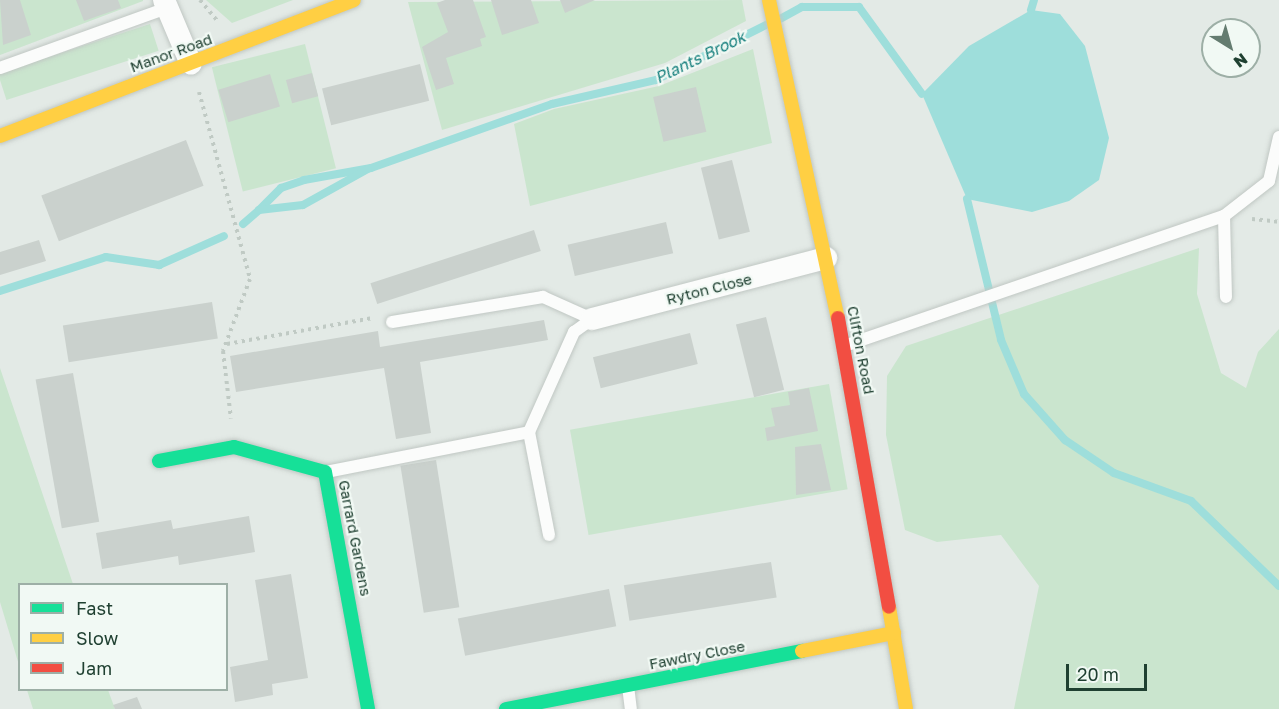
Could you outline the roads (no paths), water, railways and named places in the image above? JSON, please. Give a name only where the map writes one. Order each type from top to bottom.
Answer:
[{"type":"street","name":"Manor Road","points":[[0,136],[354,0]]},
{"type":"street","name":"Clifton Road","points":[[769,2],[776,48],[826,258],[844,346],[906,709]]},
{"type":"street","points":[[165,4],[191,64]]},
{"type":"street","name":"Ryton Close","points":[[592,319],[826,258]]},
{"type":"street","name":"Garrard Gardens","points":[[159,461],[234,447],[325,472],[368,709]]},
{"type":"street","name":"Fawdry Close","points":[[506,709],[894,633]]},
{"type":"lane","points":[[0,68],[165,4]]},
{"type":"lane","points":[[844,346],[1224,216],[1269,181],[1279,137]]},
{"type":"lane","points":[[1224,216],[1226,297]]},
{"type":"lane","points":[[393,322],[543,297],[592,319],[574,332],[529,432],[549,535]]},
{"type":"lane","points":[[325,472],[529,432]]},
{"type":"lane","points":[[628,685],[631,709]]},
{"type":"water","points":[[1031,10],[1060,14],[1085,46],[1109,138],[1099,180],[1069,201],[1032,212],[967,199],[922,94],[969,46]]},
{"type":"waterway","points":[[1031,10],[1034,0]]},
{"type":"waterway","name":"Plants Brook","points":[[780,19],[802,7],[859,7],[922,94]]},
{"type":"waterway","name":"Plants Brook","points":[[259,210],[281,188],[304,180],[371,168],[552,104],[656,80],[768,24]]},
{"type":"waterway","name":"Plants Brook","points":[[243,224],[259,210],[303,205],[368,169]]},
{"type":"waterway","name":"Plants Brook","points":[[967,199],[1001,340],[1024,394],[1065,440],[1114,473],[1191,501],[1279,586]]},
{"type":"waterway","name":"Plants Brook","points":[[0,291],[106,257],[159,265],[224,236]]}]
